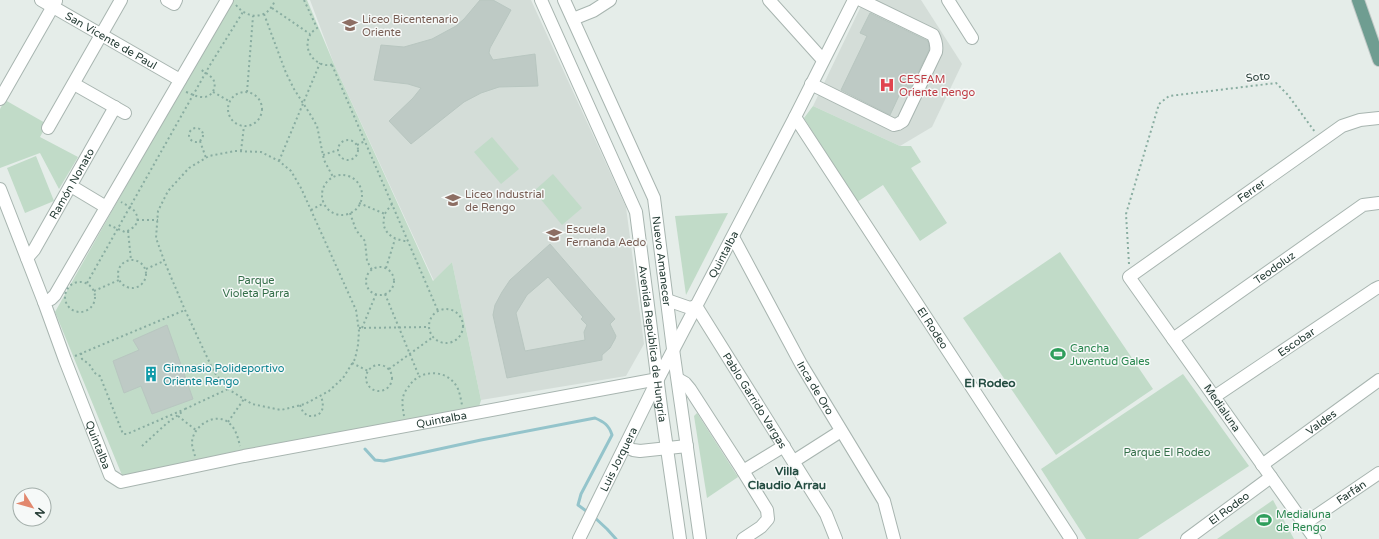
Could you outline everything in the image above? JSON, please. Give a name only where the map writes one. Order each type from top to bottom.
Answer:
[{"type":"main road","points":[[1358,0],[1378,52]]},
{"type":"street","name":"San Vicente de Paul","points":[[41,0],[54,3],[101,35],[182,85]]},
{"type":"street","points":[[48,128],[121,0]]},
{"type":"street","points":[[167,0],[174,4],[176,0]]},
{"type":"street","points":[[44,302],[51,299],[55,295],[106,207],[182,85],[231,0]]},
{"type":"street","name":"Avenida República de Hungría","points":[[541,0],[636,212],[661,407],[680,539]]},
{"type":"street","name":"Nuevo Amanecer","points":[[564,0],[654,198],[673,349],[700,539]]},
{"type":"street","points":[[573,19],[593,11],[610,0]]},
{"type":"street","points":[[769,0],[823,60]]},
{"type":"street","name":"Quintalba","points":[[0,189],[110,475],[121,482],[244,456],[658,379],[733,237],[854,0]]},
{"type":"street","points":[[811,84],[894,125],[903,121],[936,52],[937,46],[935,40],[933,35],[862,0]]},
{"type":"street","points":[[948,0],[972,38]]},
{"type":"street","points":[[0,99],[54,3]]},
{"type":"street","name":"Ramón Nonato","points":[[26,258],[34,250],[71,186],[120,110],[74,84]]},
{"type":"street","name":"El Rodeo","points":[[795,117],[1071,539]]},
{"type":"street","name":"Ferrer","points":[[1129,277],[1342,126],[1360,120],[1379,118]]},
{"type":"street","points":[[602,135],[620,125]]},
{"type":"street","points":[[71,186],[106,207]]},
{"type":"street","name":"Teodoluz","points":[[1173,339],[1363,205],[1379,203]]},
{"type":"street","name":"Inca de Oro","points":[[733,237],[801,364],[884,502],[894,539]]},
{"type":"street","name":"Medialuna","points":[[1129,277],[1315,539]]},
{"type":"street","name":"Escobar","points":[[1214,397],[1379,287]]},
{"type":"street","points":[[667,300],[690,308],[696,306]]},
{"type":"street","name":"Pablo Garrido Vargas","points":[[696,306],[826,514],[835,539]]},
{"type":"street","name":"Luis Jorquera","points":[[580,539],[658,379]]},
{"type":"street","points":[[678,379],[685,383],[690,390],[767,510],[768,519],[761,527],[743,539]]},
{"type":"street","name":"Valdes","points":[[1262,465],[1379,380]]},
{"type":"street","points":[[794,462],[841,431]]},
{"type":"street","points":[[625,446],[633,450],[640,451],[687,446]]},
{"type":"street","points":[[743,471],[784,446]]},
{"type":"street","name":"Farfán","points":[[1304,524],[1379,473]]},
{"type":"street","name":"El Rodeo","points":[[1187,539],[1271,477]]},
{"type":"path","points":[[231,0],[243,12],[253,16],[264,14],[272,8],[275,0]]},
{"type":"path","points":[[304,0],[317,28],[310,34],[307,48],[310,55],[316,62],[329,66],[333,64],[438,311]]},
{"type":"path","points":[[272,8],[310,34]]},
{"type":"path","points":[[87,284],[193,95],[243,12]]},
{"type":"path","points":[[264,14],[286,73],[316,126],[323,155],[333,177]]},
{"type":"path","points":[[247,92],[253,16]]},
{"type":"path","points":[[279,161],[320,63]]},
{"type":"path","points":[[182,85],[193,95],[204,98],[213,92],[215,84],[213,79],[197,68]]},
{"type":"path","name":"Soto","points":[[1129,277],[1126,214],[1159,104],[1169,96],[1276,83],[1288,95],[1321,141]]},
{"type":"path","points":[[213,92],[230,101]]},
{"type":"path","points":[[247,92],[257,97],[262,107],[262,112],[256,122],[252,125],[244,126],[236,124],[231,120],[227,109],[230,101],[236,94],[247,92]]},
{"type":"path","points":[[241,151],[244,126]]},
{"type":"path","points":[[193,128],[198,128],[203,133],[203,138],[200,141],[195,142],[189,138],[190,131],[193,128]]},
{"type":"path","points":[[346,140],[352,140],[357,144],[359,151],[356,158],[349,161],[342,159],[338,153],[338,150],[340,144],[346,140]]},
{"type":"path","points":[[200,141],[206,158]]},
{"type":"path","points":[[357,144],[365,141]]},
{"type":"path","points":[[323,155],[338,150]]},
{"type":"path","points":[[235,151],[261,152],[279,161],[291,171],[312,210],[356,310],[359,328],[358,345],[355,358],[343,378],[329,392],[300,406],[281,410],[252,404],[228,389],[214,372],[185,310],[156,238],[158,211],[168,191],[189,168],[206,158],[235,151]]},
{"type":"path","points":[[345,175],[356,181],[360,186],[361,192],[359,203],[350,213],[343,215],[336,214],[330,211],[322,200],[324,186],[333,177],[345,175]]},
{"type":"path","points":[[106,224],[125,232],[133,229],[136,224],[136,212],[119,201]]},
{"type":"path","points":[[312,210],[324,203]]},
{"type":"path","points":[[359,203],[385,214]]},
{"type":"path","points":[[392,204],[385,214],[384,226],[388,234],[395,239],[408,241]]},
{"type":"path","points":[[350,213],[356,230],[364,241],[367,261],[372,270]]},
{"type":"path","points":[[137,220],[158,220]]},
{"type":"path","points":[[128,231],[131,260]]},
{"type":"path","points":[[385,268],[395,239]]},
{"type":"path","points":[[137,260],[146,269],[146,279],[144,283],[135,288],[126,287],[119,280],[118,275],[124,262],[137,260]]},
{"type":"path","points":[[146,269],[164,261]]},
{"type":"path","points":[[381,267],[385,268],[394,279],[392,288],[385,294],[376,294],[369,290],[367,286],[367,277],[372,270],[381,267]]},
{"type":"path","points":[[94,291],[119,280]]},
{"type":"path","points":[[77,282],[87,284],[94,291],[95,296],[93,305],[86,311],[76,311],[68,306],[65,297],[68,287],[77,282]]},
{"type":"path","points":[[362,328],[376,294]]},
{"type":"path","points":[[385,294],[400,327],[419,376]]},
{"type":"path","points":[[449,309],[459,315],[462,320],[462,331],[456,340],[451,343],[440,342],[433,337],[429,330],[430,319],[438,311],[449,309]]},
{"type":"path","points":[[65,360],[185,310]]},
{"type":"path","points":[[359,328],[429,327]]},
{"type":"path","points":[[389,369],[433,337]]},
{"type":"path","points":[[81,353],[82,359],[89,364],[97,376],[100,376],[123,434],[185,410],[228,389]]},
{"type":"path","points":[[352,363],[368,371]]},
{"type":"path","points":[[378,365],[389,369],[391,378],[388,385],[382,390],[373,389],[370,387],[366,380],[370,368],[378,365]]},
{"type":"path","points":[[406,426],[403,406],[404,394],[411,383],[419,376],[430,373],[443,375],[452,380],[458,389],[462,403],[462,416]]},
{"type":"path","points":[[300,406],[303,412],[308,416],[320,414],[323,409],[321,396]]},
{"type":"path","points":[[228,422],[244,399]]},
{"type":"path","points":[[142,446],[177,415],[185,410]]},
{"type":"path","points":[[177,415],[197,431]]},
{"type":"path","points":[[198,466],[192,443],[194,435],[207,421],[214,419],[222,419],[228,422],[238,436],[244,456]]},
{"type":"shaded area","points":[[310,0],[531,0],[626,207],[644,344],[626,376],[481,400],[452,262],[434,281],[334,64]]},
{"type":"shaded area","name":"CESFAM Oriente Rengo","points":[[864,0],[921,0],[962,64],[932,127],[900,146],[813,106]]},
{"type":"green space","name":"Parque Violeta Parra","points":[[231,0],[307,0],[334,64],[433,281],[452,262],[481,400],[479,407],[124,480],[55,312]]},
{"type":"green space","points":[[5,100],[47,124],[40,137],[78,157],[59,189],[40,153],[0,168],[0,109]]},
{"type":"green space","points":[[813,106],[900,146],[911,146],[921,162],[911,168],[947,223],[920,241],[883,185],[857,202],[804,118]]},
{"type":"green space","points":[[492,137],[519,169],[501,184],[474,152]]},
{"type":"green space","points":[[36,156],[54,201],[25,213],[7,168]]},
{"type":"green space","points":[[553,174],[582,208],[562,225],[534,191]]},
{"type":"green space","points":[[728,213],[686,295],[675,216]]},
{"type":"green space","name":"Cancha Juventud Gales","points":[[1060,252],[1153,389],[1056,455],[963,318]]},
{"type":"green space","name":"Parque El Rodeo","points":[[1183,374],[1249,466],[1138,539],[1086,539],[1041,469]]},
{"type":"green space","points":[[697,413],[738,477],[707,498],[694,416]]},
{"type":"green space","name":"Medialuna de Rengo","points":[[1273,500],[1294,539],[1217,539]]},
{"type":"building","points":[[480,0],[493,0],[511,10],[490,48],[489,53],[493,60],[535,54],[538,86],[499,87],[481,93],[464,102],[411,144],[389,121],[413,98],[421,88],[408,84],[374,80],[381,45],[404,47],[432,39],[456,26]]},
{"type":"building","points":[[870,13],[928,41],[929,45],[929,50],[910,90],[903,87],[890,115],[841,90],[867,36],[860,33]]},
{"type":"building","points":[[550,244],[615,319],[610,324],[616,336],[610,348],[602,355],[602,360],[507,378],[493,315],[495,305],[510,280]],"holes":[[[548,277],[583,317],[581,319],[587,325],[584,332],[585,340],[525,351],[516,313],[527,295]]]},
{"type":"building","name":"Gimnasio Polideportivo Oriente Rengo","points":[[167,325],[193,399],[152,414],[141,386],[124,393],[113,361],[139,350],[133,340]]},
{"type":"waterway","points":[[365,449],[375,460],[384,461],[481,440],[595,418],[606,424],[612,435],[581,494],[578,505],[589,513]]},
{"type":"waterway","points":[[593,516],[616,539]]},
{"type":"place","name":"Liceo Bicentenario Oriente","points":[[350,25]]},
{"type":"place","name":"CESFAM Oriente Rengo","points":[[887,85]]},
{"type":"place","name":"Liceo Industrial de Rengo","points":[[453,200]]},
{"type":"place","name":"Escuela Fernanda Aedo","points":[[554,235]]},
{"type":"place","name":"Cancha Juventud Gales","points":[[1058,354]]},
{"type":"place","name":"Gimnasio Polideportivo Oriente Rengo","points":[[151,374]]},
{"type":"place","name":"Medialuna de Rengo","points":[[1264,520]]},
{"type":"district","name":"El Rodeo","points":[[990,383]]},
{"type":"district","name":"Villa Claudio Arrau","points":[[787,478]]}]
